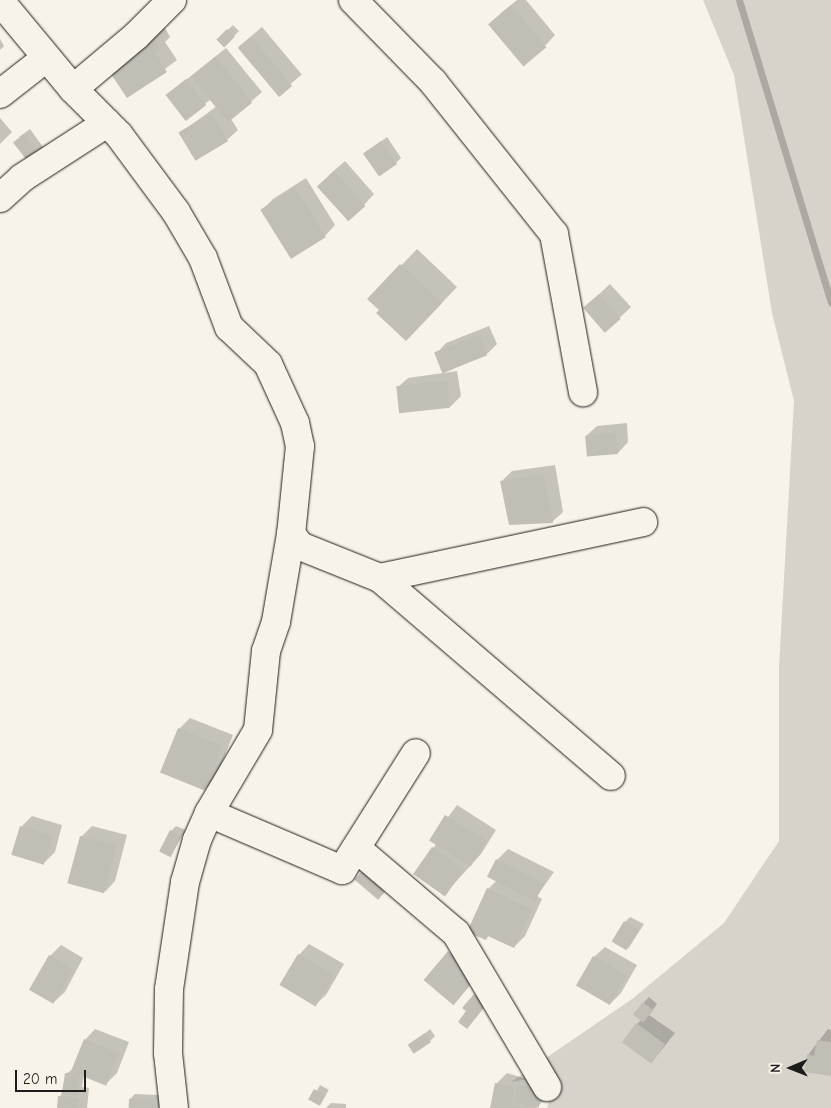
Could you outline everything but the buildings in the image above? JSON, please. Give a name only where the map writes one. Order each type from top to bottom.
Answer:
[{"type":"street","points":[[73,89],[136,36],[172,0]]},
{"type":"street","points":[[353,0],[433,82],[554,234],[583,392]]},
{"type":"street","points":[[0,1],[73,89],[107,123],[192,235],[229,327],[268,364],[295,423],[300,446],[291,534],[276,622],[266,651],[258,730],[209,813],[197,840],[185,882],[169,989],[168,1053],[174,1108]]},
{"type":"street","points":[[0,94],[46,58]]},
{"type":"street","points":[[0,198],[22,178],[107,123]]},
{"type":"street","points":[[380,578],[643,522]]},
{"type":"street","points":[[291,534],[300,546],[380,578],[611,776]]},
{"type":"street","points":[[209,813],[342,870],[416,752]]},
{"type":"street","points":[[356,848],[456,933],[546,1087]]},
{"type":"shaded area","points":[[703,0],[831,0],[831,1108],[547,1108],[552,1092],[539,1077],[511,1082],[632,999],[724,923],[779,841],[779,667],[794,401],[772,313],[734,75]]},
{"type":"waterway","points":[[739,0],[831,302]]}]
